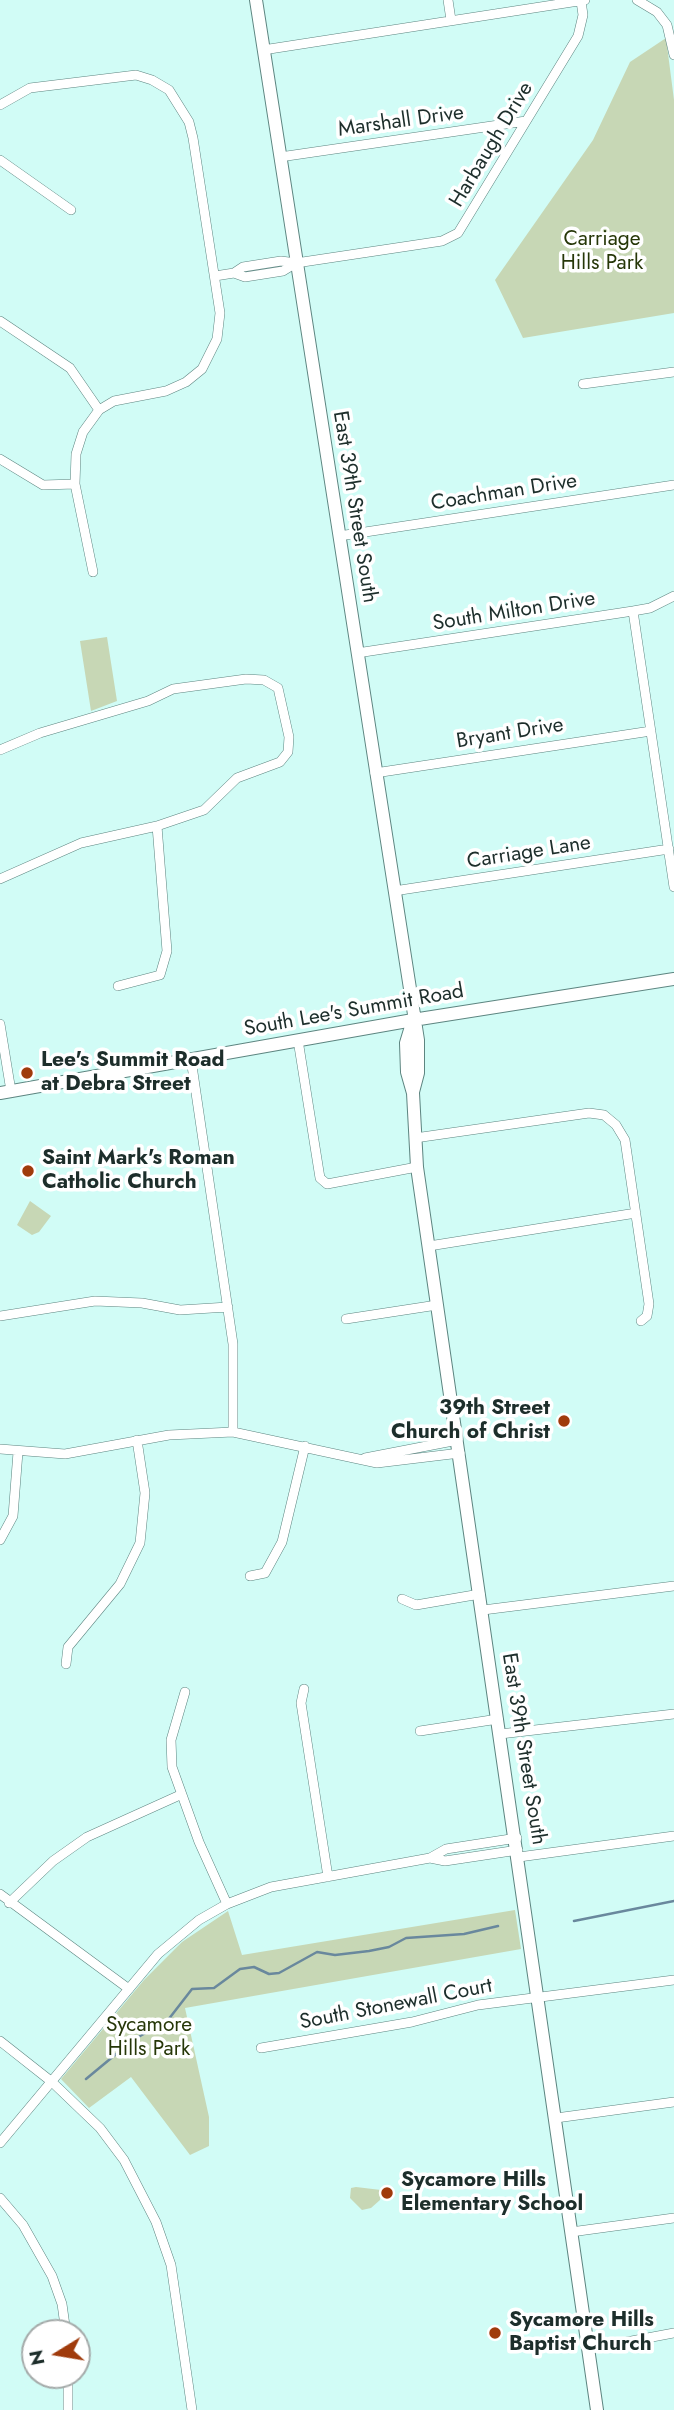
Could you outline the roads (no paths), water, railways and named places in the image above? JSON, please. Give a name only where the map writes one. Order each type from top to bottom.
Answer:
[{"type":"main road","name":"East 39th Street South","points":[[256,0],[418,1040],[418,1073],[413,1093],[418,1167],[597,2410]]},
{"type":"main road","name":"South Lee's Summit Road","points":[[5,1092],[413,1020],[674,979]]},
{"type":"street","points":[[448,0],[451,20]]},
{"type":"street","points":[[263,50],[583,0]]},
{"type":"street","name":"Harbaugh Drive","points":[[215,276],[234,273],[245,277],[283,271],[296,262],[451,238],[464,227],[578,36],[583,0]]},
{"type":"street","points":[[637,0],[660,15],[672,39],[674,55]]},
{"type":"street","points":[[0,105],[30,88],[121,75],[152,79],[169,90],[189,122],[220,313],[217,339],[202,369],[186,382],[166,391],[125,397],[99,410],[83,432],[76,454],[75,484],[93,572]]},
{"type":"street","name":"Marshall Drive","points":[[280,157],[526,121]]},
{"type":"street","points":[[0,160],[71,210]]},
{"type":"street","points":[[0,321],[70,368],[99,410]]},
{"type":"street","points":[[583,384],[674,372]]},
{"type":"street","points":[[0,459],[43,485],[75,484]]},
{"type":"street","name":"Coachman Drive","points":[[339,536],[674,485]]},
{"type":"street","name":"South Milton Drive","points":[[357,653],[633,611],[649,608],[674,596]]},
{"type":"street","points":[[633,611],[674,887]]},
{"type":"street","points":[[0,750],[40,733],[148,701],[173,689],[246,679],[264,680],[278,688],[289,737],[288,752],[281,762],[237,778],[204,810],[157,826],[80,843],[0,879]]},
{"type":"street","name":"Bryant Drive","points":[[376,773],[651,731]]},
{"type":"street","points":[[118,986],[160,975],[167,951],[157,826]]},
{"type":"street","name":"Carriage Lane","points":[[394,891],[668,849]]},
{"type":"street","points":[[0,1024],[5,1092]]},
{"type":"street","points":[[298,1040],[316,1167],[327,1184],[418,1167]]},
{"type":"street","points":[[191,1059],[228,1307],[235,1375],[233,1432]]},
{"type":"street","points":[[415,1138],[589,1113],[604,1115],[616,1125],[625,1140],[649,1304],[647,1317],[641,1321]]},
{"type":"street","points":[[429,1246],[636,1213]]},
{"type":"street","points":[[0,1316],[115,1300],[180,1310],[228,1307]]},
{"type":"street","points":[[346,1319],[437,1305]]},
{"type":"street","points":[[0,1448],[18,1452],[65,1454],[169,1435],[233,1432],[363,1458],[459,1447]]},
{"type":"street","points":[[66,1664],[68,1647],[120,1584],[140,1544],[145,1493],[137,1440]]},
{"type":"street","points":[[250,1576],[265,1573],[282,1542],[305,1446]]},
{"type":"street","points":[[0,1540],[13,1516],[18,1452]]},
{"type":"street","points":[[482,1611],[674,1586]]},
{"type":"street","points":[[402,1599],[416,1605],[480,1594]]},
{"type":"street","points":[[304,1689],[301,1703],[328,1877]]},
{"type":"street","points":[[185,1692],[173,1728],[171,1752],[180,1795],[227,1904]]},
{"type":"street","points":[[500,1734],[674,1714]]},
{"type":"street","points":[[420,1731],[498,1718]]},
{"type":"street","points":[[9,1903],[53,1861],[87,1837],[180,1795]]},
{"type":"street","points":[[0,2143],[171,1942],[227,1904],[271,1887],[430,1858],[446,1849],[518,1848],[674,1836]]},
{"type":"street","points":[[0,1894],[129,1989]]},
{"type":"street","name":"South Stonewall Court","points":[[261,2048],[538,1997],[674,1980]]},
{"type":"street","points":[[0,2041],[52,2082],[100,2128],[124,2160],[156,2222],[171,2265],[192,2410]]},
{"type":"street","points":[[556,2118],[674,2102]]},
{"type":"street","points":[[0,2198],[23,2225],[52,2276],[63,2319]]},
{"type":"street","points":[[571,2232],[674,2218]]},
{"type":"street","points":[[589,2349],[674,2333]]},
{"type":"street","points":[[68,2389],[68,2410]]},
{"type":"waterway","points":[[574,1921],[674,1901]]},
{"type":"waterway","points":[[168,2020],[192,1989],[214,1988],[240,1969],[254,1967],[269,1974],[279,1973],[317,1952],[335,1955],[369,1951],[389,1947],[406,1938],[464,1934],[498,1926]]},
{"type":"waterway","points":[[86,2079],[133,2040],[165,2022]]},
{"type":"place","name":"Lee's Summit Road at Debra Street","points":[[27,1073]]},
{"type":"place","name":"Saint Mark's Roman Catholic Church","points":[[28,1171]]},
{"type":"place","name":"39th Street Church of Christ","points":[[564,1421]]},
{"type":"place","name":"Sycamore Hills Elementary School","points":[[387,2193]]},
{"type":"place","name":"Sycamore Hills Baptist Church","points":[[495,2333]]},
{"type":"park label","name":"Carriage Hills Park","points":[[602,252]]},
{"type":"park label","name":"Sycamore Hills Park","points":[[149,2038]]}]
